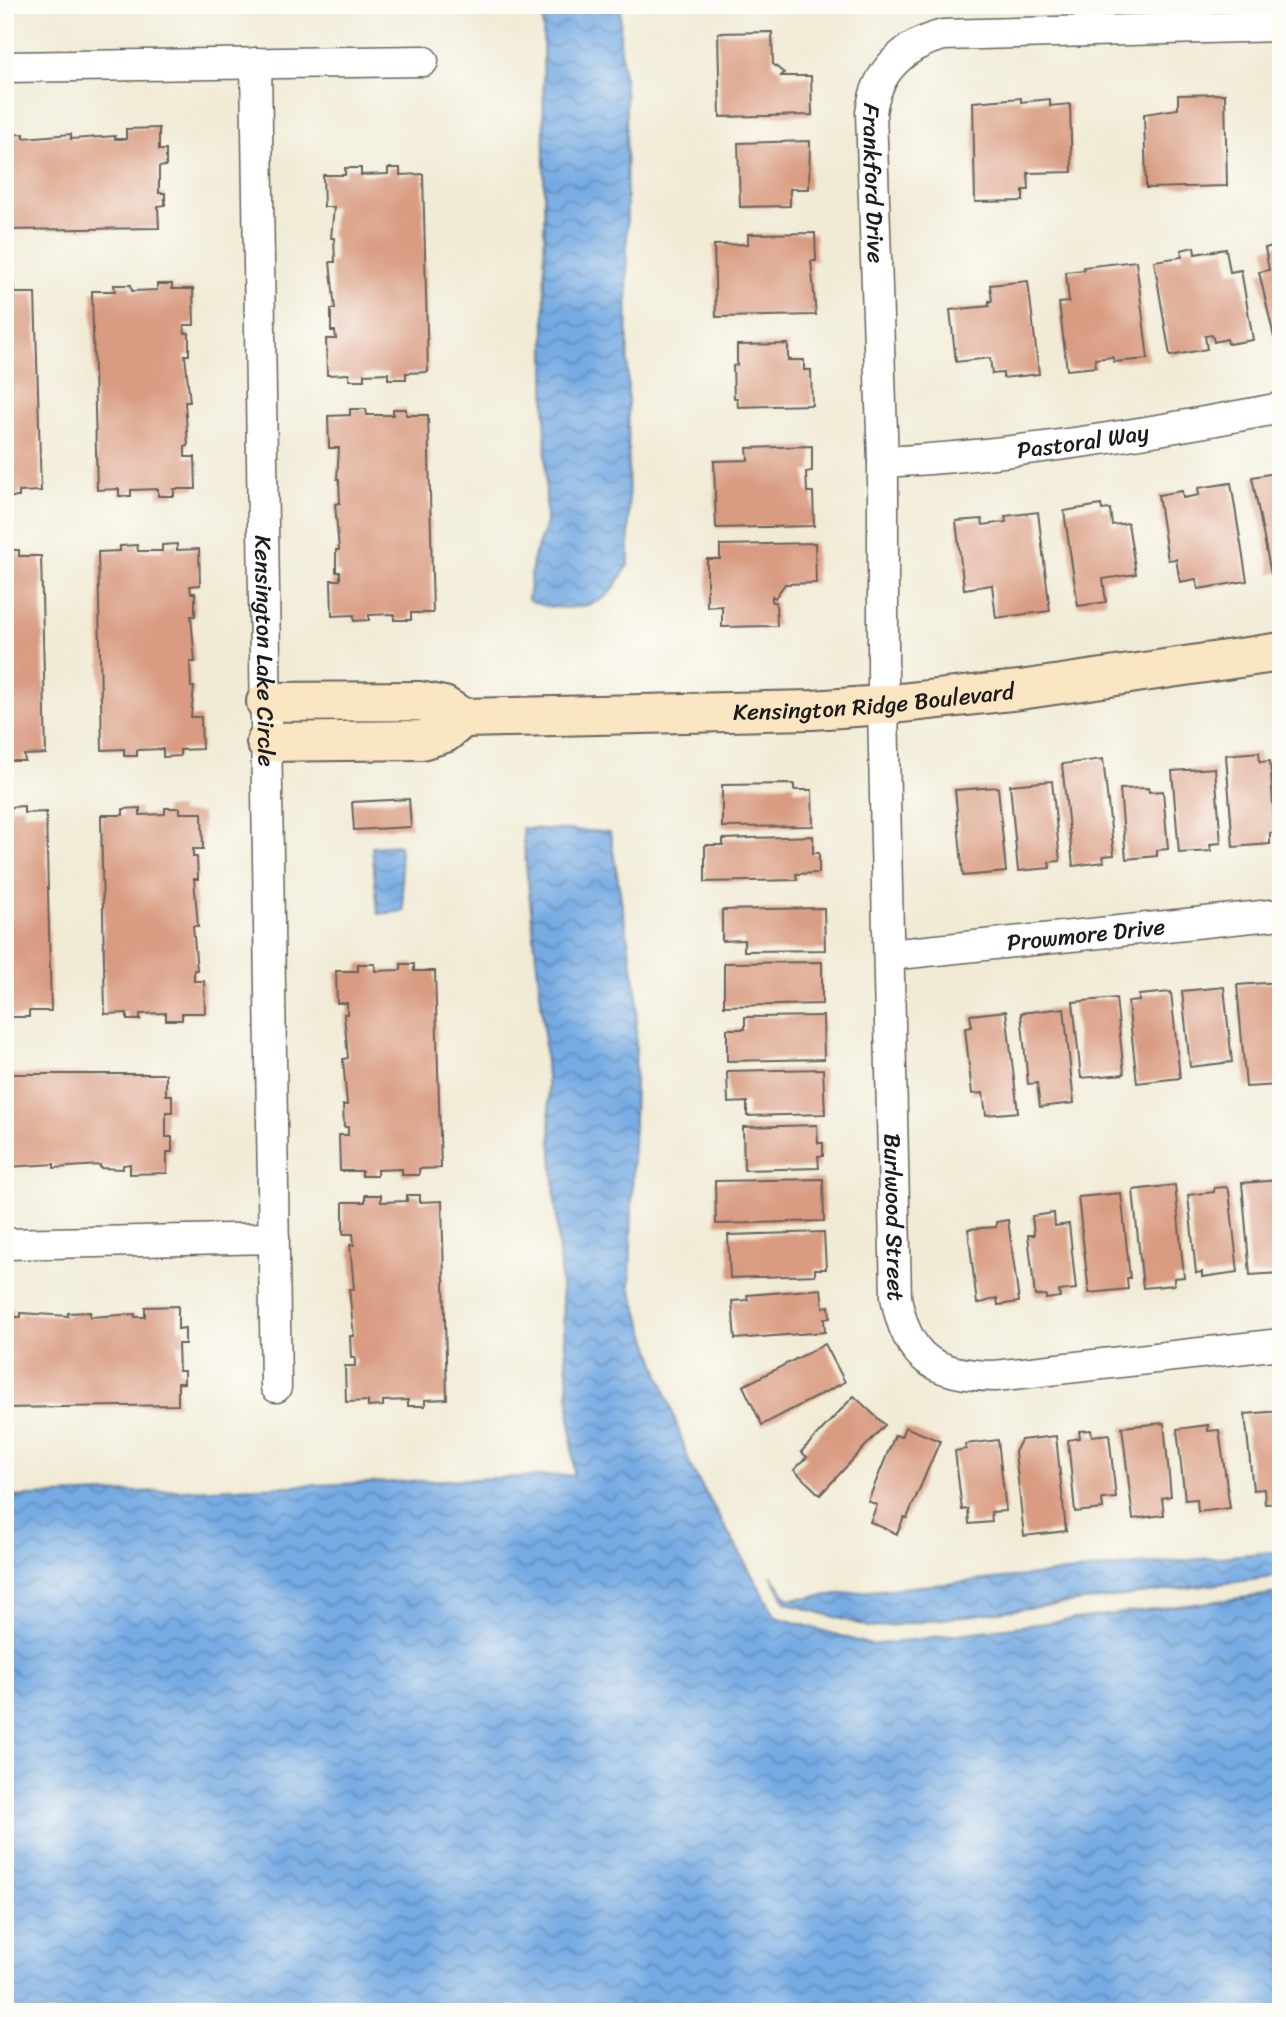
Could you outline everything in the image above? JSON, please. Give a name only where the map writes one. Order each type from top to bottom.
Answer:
[{"type":"street","name":"Frankford Drive","points":[[883,705],[883,462],[871,113],[873,96],[886,70],[912,47],[943,35],[1281,26]]},
{"type":"street","points":[[5,67],[423,61]]},
{"type":"street","name":"Kensington Lake Circle","points":[[256,63],[276,1387]]},
{"type":"street","name":"Pastoral Way","points":[[883,462],[1016,451],[1149,432],[1281,408]]},
{"type":"street","name":"Kensington Ridge Boulevard","points":[[266,702],[420,701],[444,706],[463,718],[812,710],[1020,690],[1281,652]]},
{"type":"street","name":"Burlwood Street","points":[[883,705],[896,1297],[901,1322],[912,1345],[926,1360],[946,1371],[995,1376],[1281,1344]]},
{"type":"street","points":[[266,743],[421,740],[445,733],[463,718]]},
{"type":"street","name":"Prowmore Drive","points":[[889,955],[1281,914]]},
{"type":"street","points":[[5,1244],[274,1238]]},
{"type":"water","points":[[543,5],[621,5],[620,41],[626,100],[629,563],[616,585],[603,598],[590,604],[572,607],[543,606],[528,600],[533,560],[546,523]]},
{"type":"water","points":[[522,828],[610,832],[637,995],[630,1287],[691,1467],[776,1617],[871,1645],[1281,1593],[1281,2012],[5,2012],[5,1497],[574,1475],[543,1020]]},
{"type":"water","points":[[399,845],[404,911],[378,914],[372,847]]},
{"type":"water","points":[[1281,1551],[1281,1576],[872,1628],[786,1603],[771,1575],[789,1599]]},
{"type":"building","points":[[772,32],[773,64],[784,73],[781,76],[811,76],[812,115],[720,117],[718,33]]},
{"type":"building","points":[[1225,94],[1227,186],[1146,188],[1144,114],[1178,109],[1178,95]]},
{"type":"building","points":[[1021,98],[1021,102],[1050,99],[1050,106],[1070,104],[1072,172],[1028,173],[1029,190],[1023,190],[1023,201],[975,202],[973,102]]},
{"type":"building","points":[[159,128],[159,150],[166,150],[166,166],[159,167],[159,193],[165,193],[165,205],[158,206],[159,228],[5,230],[5,135],[24,134],[24,138],[71,134],[71,139],[115,136],[115,139],[126,139],[126,129]]},
{"type":"building","points":[[810,141],[809,189],[790,189],[790,206],[740,207],[738,143]]},
{"type":"building","points":[[345,168],[361,168],[361,175],[388,174],[388,168],[400,168],[400,175],[423,174],[428,372],[406,373],[406,379],[388,379],[388,373],[364,374],[364,380],[349,380],[349,374],[327,375],[326,339],[336,339],[335,331],[331,331],[331,309],[335,309],[330,262],[335,262],[334,238],[331,238],[334,207],[324,207],[323,175],[345,175]]},
{"type":"building","points":[[815,233],[816,261],[811,261],[816,315],[716,317],[714,245],[748,244],[748,234]]},
{"type":"building","points":[[1281,244],[1281,335],[1274,337],[1259,272],[1269,270],[1265,248]]},
{"type":"building","points":[[1194,247],[1195,254],[1226,249],[1230,272],[1241,270],[1253,340],[1228,344],[1227,339],[1214,342],[1212,335],[1205,336],[1207,349],[1170,356],[1154,261],[1182,257],[1181,250]]},
{"type":"building","points":[[1136,261],[1148,359],[1113,362],[1113,357],[1095,359],[1096,367],[1067,370],[1059,303],[1069,302],[1066,272],[1084,270],[1083,267]]},
{"type":"building","points":[[1028,281],[1039,374],[1003,378],[1003,373],[992,374],[990,358],[956,362],[950,310],[989,306],[989,301],[992,301],[990,285]]},
{"type":"building","points":[[157,284],[172,284],[172,289],[193,289],[194,325],[184,325],[185,333],[189,333],[189,355],[185,355],[190,402],[185,402],[188,446],[185,446],[185,457],[195,457],[196,489],[174,489],[174,496],[158,496],[158,489],[131,490],[131,496],[119,496],[119,489],[97,490],[92,291],[115,291],[114,285],[131,285],[132,291],[157,290]]},
{"type":"building","points":[[5,287],[14,287],[14,293],[35,293],[41,491],[19,492],[19,497],[5,497]]},
{"type":"building","points":[[788,344],[788,360],[804,360],[804,370],[811,370],[812,405],[738,407],[737,398],[734,398],[733,366],[737,365],[737,345]]},
{"type":"building","points":[[350,409],[366,409],[367,415],[393,415],[393,409],[406,409],[406,415],[428,415],[433,613],[411,613],[411,620],[394,620],[394,614],[369,615],[369,620],[354,621],[354,615],[332,616],[331,580],[340,580],[340,572],[336,572],[336,550],[339,550],[335,504],[340,503],[337,479],[339,448],[329,448],[328,416],[350,415]]},
{"type":"building","points":[[812,446],[812,471],[806,472],[807,492],[813,492],[814,526],[716,528],[714,461],[748,460],[747,448]]},
{"type":"building","points":[[1281,472],[1281,572],[1271,574],[1252,477]]},
{"type":"building","points":[[1231,483],[1247,581],[1198,589],[1196,579],[1180,582],[1176,559],[1168,560],[1158,495],[1182,491],[1183,498],[1199,495],[1198,488]]},
{"type":"building","points":[[1101,505],[1102,510],[1110,509],[1112,525],[1128,523],[1136,574],[1103,579],[1106,602],[1078,606],[1064,511]]},
{"type":"building","points":[[1038,512],[1050,611],[996,618],[992,585],[964,589],[956,521],[982,519],[983,525],[1006,522],[1005,516]]},
{"type":"building","points":[[815,543],[816,583],[785,584],[775,598],[772,596],[772,602],[776,602],[777,626],[722,627],[722,606],[707,607],[707,559],[720,559],[720,545]]},
{"type":"building","points":[[177,544],[177,550],[199,549],[200,585],[190,586],[191,593],[195,593],[195,616],[191,616],[195,662],[190,662],[191,687],[194,687],[191,717],[201,717],[202,749],[180,750],[180,756],[163,757],[163,749],[137,750],[137,756],[124,756],[124,749],[102,750],[98,552],[120,551],[120,546],[137,545],[138,551],[162,551],[162,545]]},
{"type":"building","points":[[6,550],[19,550],[19,556],[41,556],[46,754],[24,755],[25,761],[7,761],[5,755]]},
{"type":"building","points":[[1259,752],[1260,762],[1270,761],[1275,833],[1270,833],[1270,844],[1233,847],[1226,755]]},
{"type":"building","points":[[1103,759],[1114,855],[1103,856],[1104,862],[1073,866],[1062,764]]},
{"type":"building","points":[[1215,768],[1221,843],[1210,844],[1211,851],[1179,853],[1172,771]]},
{"type":"building","points":[[1052,781],[1060,861],[1049,862],[1050,868],[1018,871],[1010,785]]},
{"type":"building","points":[[794,784],[794,790],[812,790],[813,826],[722,827],[722,785]]},
{"type":"building","points":[[998,787],[1006,872],[963,876],[955,790]]},
{"type":"building","points":[[1148,788],[1149,792],[1163,791],[1168,849],[1157,850],[1157,856],[1126,859],[1120,789]]},
{"type":"building","points":[[409,799],[411,827],[354,830],[352,802]]},
{"type":"building","points":[[24,806],[24,813],[46,812],[51,1011],[29,1011],[29,1017],[12,1017],[12,1012],[5,1012],[5,813],[11,812],[11,807]]},
{"type":"building","points":[[140,808],[140,815],[165,814],[165,808],[180,808],[180,813],[202,813],[203,849],[193,849],[193,857],[197,857],[198,879],[194,879],[198,926],[193,926],[197,970],[194,970],[194,981],[204,981],[205,1013],[182,1013],[182,1020],[166,1020],[166,1013],[140,1014],[140,1020],[127,1020],[127,1013],[105,1014],[101,815],[123,815],[123,809]]},
{"type":"building","points":[[813,836],[813,853],[819,853],[819,873],[796,874],[797,880],[705,882],[705,845],[723,845],[723,839]]},
{"type":"building","points":[[824,908],[825,950],[744,951],[744,940],[722,941],[722,910]]},
{"type":"building","points":[[822,962],[822,1004],[724,1006],[724,963]]},
{"type":"building","points":[[358,964],[375,964],[375,971],[401,970],[401,964],[414,964],[414,971],[435,971],[441,1168],[419,1169],[419,1175],[402,1175],[402,1169],[377,1170],[377,1176],[362,1176],[362,1171],[340,1171],[339,1135],[348,1135],[348,1127],[344,1127],[343,1105],[347,1105],[343,1059],[348,1058],[344,1014],[347,1014],[347,1003],[337,1003],[336,971],[358,971]]},
{"type":"building","points":[[1280,982],[1281,1085],[1246,1087],[1237,985]]},
{"type":"building","points":[[1224,987],[1232,1062],[1190,1067],[1182,991]]},
{"type":"building","points":[[1171,992],[1180,1078],[1137,1083],[1128,1002],[1139,1001],[1139,995]]},
{"type":"building","points":[[1116,998],[1124,1074],[1081,1078],[1073,1002]]},
{"type":"building","points":[[1064,1008],[1074,1103],[1040,1107],[1037,1083],[1028,1084],[1021,1013]]},
{"type":"building","points":[[1006,1011],[1018,1112],[986,1115],[983,1093],[972,1094],[965,1028],[972,1027],[970,1015]]},
{"type":"building","points":[[823,1016],[824,1059],[727,1061],[727,1029],[745,1029],[745,1017]]},
{"type":"building","points":[[823,1069],[825,1114],[747,1116],[747,1102],[728,1103],[727,1071]]},
{"type":"building","points":[[5,1074],[166,1074],[166,1095],[172,1095],[172,1112],[166,1112],[166,1137],[172,1137],[172,1152],[167,1152],[167,1173],[130,1174],[130,1164],[123,1165],[123,1169],[100,1168],[100,1165],[54,1168],[54,1164],[9,1167],[9,1163],[5,1163]]},
{"type":"building","points":[[817,1125],[818,1143],[823,1143],[823,1156],[818,1156],[819,1168],[744,1170],[743,1127]]},
{"type":"building","points":[[823,1179],[824,1221],[716,1224],[715,1181]]},
{"type":"building","points":[[1281,1180],[1281,1273],[1250,1275],[1242,1183]]},
{"type":"building","points":[[1175,1185],[1184,1277],[1174,1278],[1174,1285],[1143,1288],[1133,1190]]},
{"type":"building","points":[[1226,1187],[1229,1191],[1238,1272],[1202,1277],[1202,1272],[1196,1273],[1188,1195],[1214,1192],[1214,1188]]},
{"type":"building","points":[[1121,1193],[1130,1278],[1127,1278],[1128,1289],[1089,1293],[1078,1197]]},
{"type":"building","points":[[365,1195],[381,1195],[381,1202],[407,1201],[407,1195],[420,1195],[420,1202],[442,1201],[447,1399],[425,1400],[425,1406],[408,1406],[408,1400],[383,1401],[383,1406],[368,1407],[368,1401],[346,1402],[345,1366],[355,1366],[355,1358],[351,1358],[350,1336],[354,1336],[349,1289],[354,1289],[350,1245],[354,1245],[353,1234],[343,1234],[343,1202],[365,1202]]},
{"type":"building","points":[[1054,1213],[1055,1226],[1069,1224],[1076,1289],[1059,1291],[1060,1297],[1046,1299],[1046,1295],[1035,1296],[1028,1235],[1034,1235],[1032,1216]]},
{"type":"building","points":[[1008,1220],[1019,1302],[998,1305],[997,1298],[977,1304],[968,1229],[996,1227],[996,1222]]},
{"type":"building","points":[[824,1232],[826,1269],[815,1269],[815,1275],[730,1278],[728,1235]]},
{"type":"building","points":[[821,1289],[823,1307],[829,1306],[830,1318],[824,1319],[825,1332],[735,1339],[732,1301],[748,1300],[747,1295]]},
{"type":"building","points":[[178,1306],[178,1329],[185,1328],[185,1344],[178,1344],[179,1371],[184,1371],[184,1383],[178,1383],[178,1405],[5,1408],[5,1308],[13,1308],[14,1317],[21,1317],[21,1313],[68,1316],[68,1313],[90,1312],[90,1317],[135,1314],[135,1317],[145,1317],[145,1307]]},
{"type":"building","points":[[825,1344],[845,1382],[762,1425],[743,1386]]},
{"type":"building","points":[[854,1396],[885,1425],[820,1495],[794,1470],[807,1457],[801,1452]]},
{"type":"building","points":[[1281,1411],[1281,1503],[1265,1504],[1264,1489],[1253,1490],[1245,1414]]},
{"type":"building","points":[[1164,1423],[1171,1496],[1162,1498],[1164,1515],[1133,1519],[1122,1427]]},
{"type":"building","points":[[1208,1425],[1208,1431],[1219,1430],[1230,1508],[1198,1512],[1197,1499],[1185,1500],[1177,1429]]},
{"type":"building","points":[[905,1427],[940,1441],[907,1518],[904,1517],[897,1534],[870,1522],[877,1505],[868,1501],[895,1435],[901,1437]]},
{"type":"building","points":[[1091,1430],[1092,1436],[1109,1434],[1116,1498],[1102,1499],[1103,1509],[1075,1512],[1068,1440],[1080,1438],[1079,1431]]},
{"type":"building","points":[[1056,1436],[1066,1531],[1024,1536],[1015,1452],[1021,1440]]},
{"type":"building","points":[[998,1440],[1006,1511],[991,1512],[992,1522],[969,1524],[968,1509],[962,1510],[955,1451],[966,1449],[965,1444]]}]
